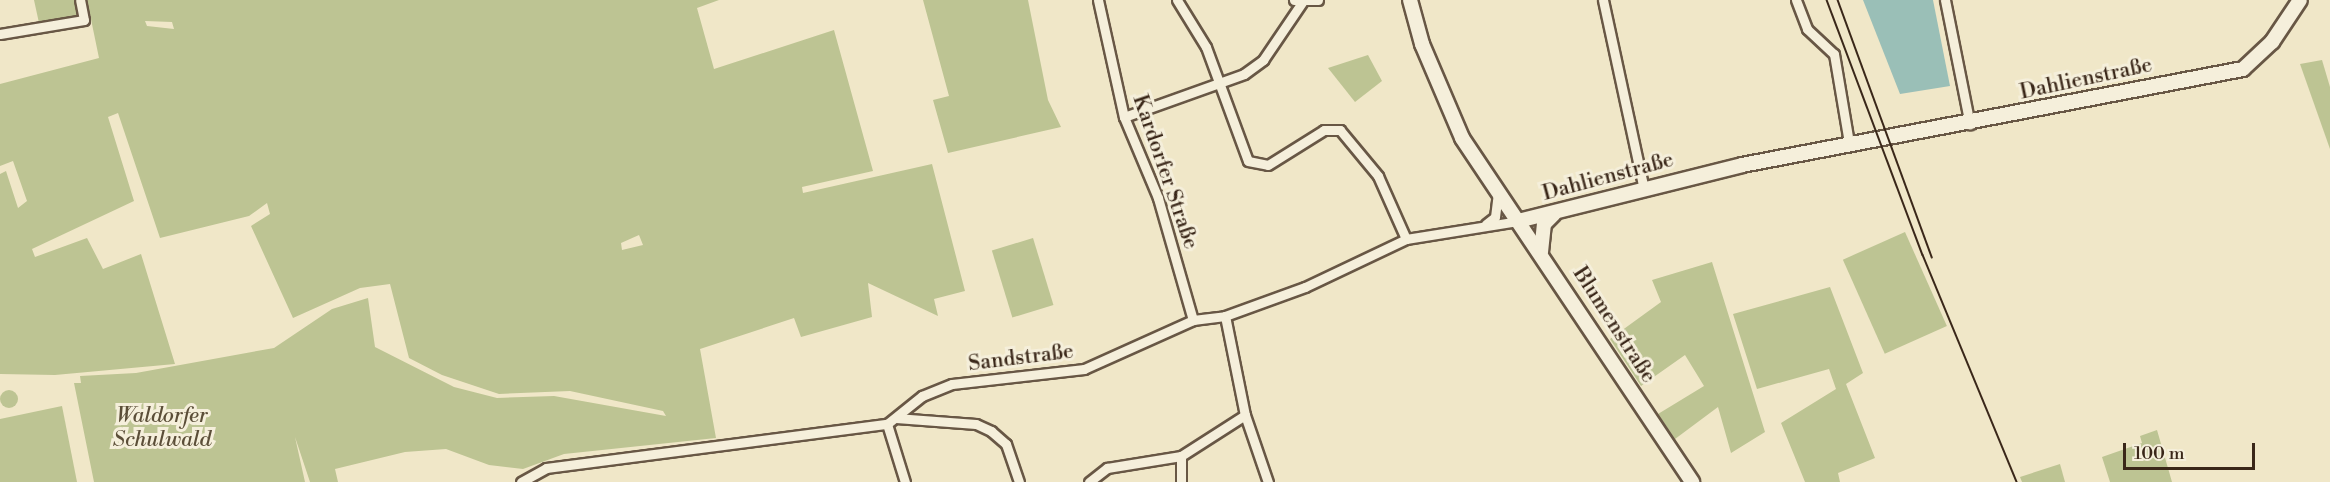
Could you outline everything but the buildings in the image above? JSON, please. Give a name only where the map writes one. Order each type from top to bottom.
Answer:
[{"type":"main road","name":"Blumenstraße","points":[[1410,0],[1451,118],[1498,193],[1542,254],[1691,482]]},
{"type":"main road","name":"Dahlienstraße","points":[[1518,221],[1554,214],[1644,189],[1849,143],[1970,125],[2243,69],[2272,42],[2300,0]]},
{"type":"main road","points":[[1542,254],[1544,224],[1554,214]]},
{"type":"street","points":[[0,34],[84,20],[80,0]]},
{"type":"street","name":"Kardorfer Straße","points":[[1098,0],[1124,117],[1158,198],[1193,320]]},
{"type":"street","points":[[1177,0],[1206,47],[1244,155],[1254,166],[1268,165],[1324,130],[1344,134],[1378,176],[1406,239]]},
{"type":"street","points":[[1124,117],[1218,84],[1263,60],[1299,1],[1318,0]]},
{"type":"street","points":[[1603,0],[1644,189]]},
{"type":"street","points":[[1796,0],[1807,29],[1834,54],[1849,143]]},
{"type":"street","points":[[1945,0],[1970,125]]},
{"type":"street","points":[[1486,224],[1495,217],[1498,193]]},
{"type":"street","name":"Sandstraße","points":[[521,482],[546,468],[887,424],[922,396],[952,384],[1084,369],[1193,320],[1225,316],[1305,287],[1406,239],[1486,224],[1518,221]]},
{"type":"street","points":[[1225,316],[1245,415],[1268,482]]},
{"type":"street","points":[[1089,482],[1107,468],[1181,456],[1245,415]]},
{"type":"street","points":[[896,418],[976,424],[991,431],[1006,444],[1019,482]]},
{"type":"street","points":[[887,424],[905,482]]},
{"type":"street","points":[[1181,456],[1181,482]]},
{"type":"green space","points":[[34,0],[75,0],[79,18],[39,23]]},
{"type":"green space","name":"Waldorfer Schulwald","points":[[87,0],[719,0],[697,8],[714,69],[834,30],[873,171],[802,187],[803,193],[932,164],[965,291],[934,299],[938,316],[868,283],[872,317],[801,337],[794,318],[700,349],[716,438],[564,454],[523,469],[489,465],[446,449],[405,452],[335,469],[338,482],[310,482],[295,437],[305,482],[94,482],[74,383],[81,383],[80,376],[136,373],[274,348],[332,309],[368,298],[375,347],[454,387],[497,398],[554,396],[666,416],[663,411],[570,391],[499,394],[442,375],[409,358],[390,284],[360,288],[293,318],[251,226],[270,214],[267,203],[249,216],[160,238],[118,113],[108,117],[134,201],[32,249],[35,257],[87,238],[103,269],[141,254],[175,364],[55,375],[0,374],[0,174],[6,171],[18,208],[27,201],[13,161],[0,166],[0,84],[99,58]],"holes":[[[145,21],[172,22],[174,29],[147,26]],[[639,235],[643,245],[622,250],[621,243]]]},
{"type":"green space","points":[[923,0],[1028,0],[1048,100],[1061,127],[948,153],[933,100],[949,96]]},
{"type":"green space","points":[[1368,55],[1382,81],[1355,102],[1328,68]]},
{"type":"green space","points":[[2322,60],[2330,87],[2330,149],[2300,64]]},
{"type":"green space","points":[[1905,232],[1947,326],[1885,354],[1843,260]]},
{"type":"green space","points":[[1033,238],[1053,305],[1012,318],[992,251]]},
{"type":"green space","points":[[1712,262],[1765,432],[1731,453],[1718,407],[1675,439],[1658,414],[1704,386],[1685,355],[1641,386],[1610,339],[1661,302],[1652,280]]},
{"type":"green space","points":[[1830,287],[1863,373],[1846,384],[1875,458],[1838,473],[1840,482],[1805,482],[1781,423],[1836,389],[1829,369],[1757,389],[1733,314]]},
{"type":"green space","points":[[9,390],[15,393],[18,399],[15,405],[9,408],[3,405],[0,399],[3,393]]},
{"type":"green space","points":[[62,406],[77,482],[0,482],[0,419]]},
{"type":"green space","points":[[2157,430],[2172,482],[2110,482],[2102,457],[2142,443],[2140,436]]},
{"type":"green space","points":[[2060,464],[2065,482],[2022,482],[2020,477]]},
{"type":"water","points":[[1863,0],[1933,0],[1950,86],[1900,94]]},
{"type":"tram line","points":[[1827,0],[1923,255],[2017,482]]},
{"type":"tram line","points":[[1838,0],[1932,257]]}]
